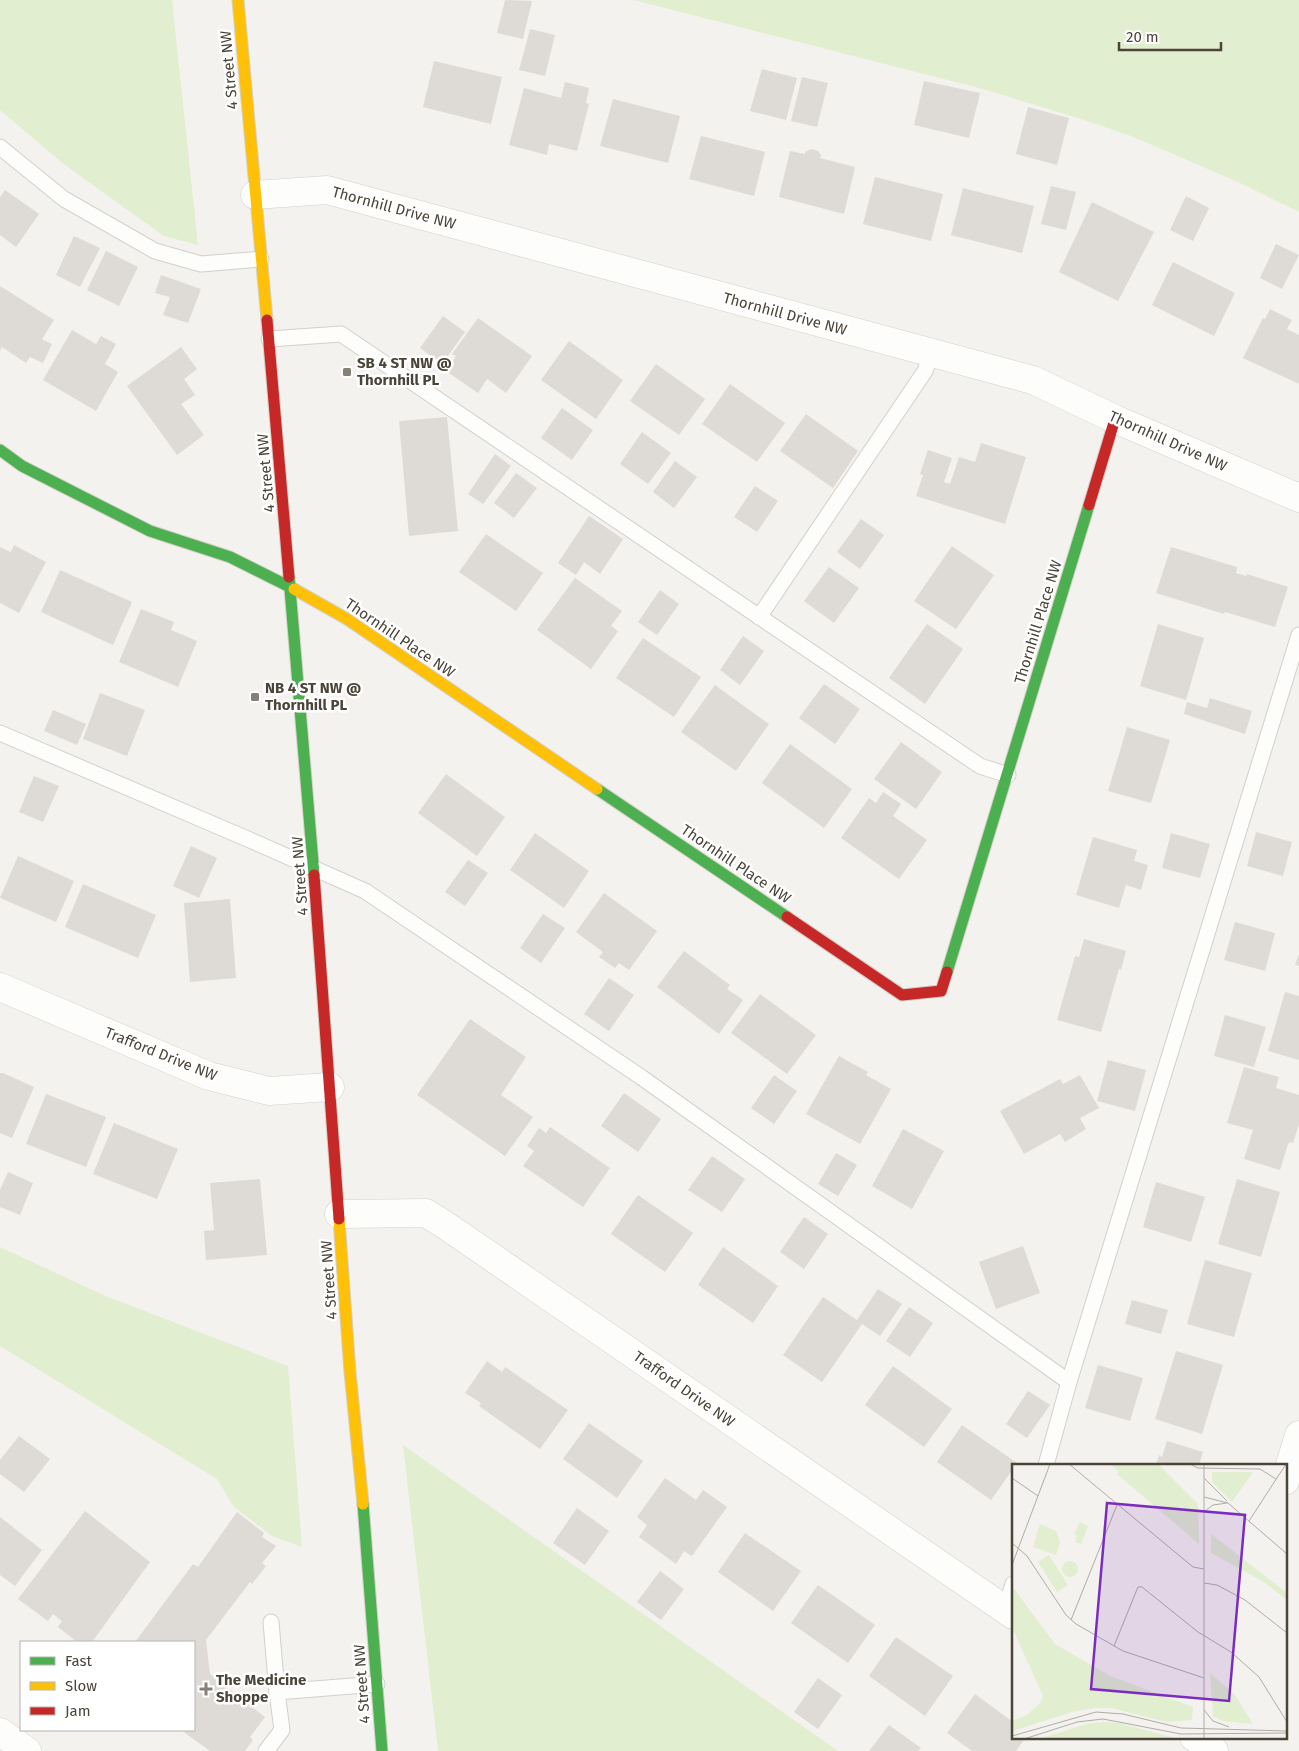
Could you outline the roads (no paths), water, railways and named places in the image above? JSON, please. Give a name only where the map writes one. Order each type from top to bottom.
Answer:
[{"type":"main road","name":"4 Street NW","points":[[238,0],[291,587],[314,869],[353,1408],[368,1552],[382,1751]]},
{"type":"main road","name":"Thornhill Place NW","points":[[0,450],[22,466],[150,531],[230,557],[291,587],[347,619],[902,994],[942,990],[1116,418]]},
{"type":"street","name":"Thornhill Drive NW","points":[[255,195],[326,190],[1033,380],[1299,498]]},
{"type":"street","name":"Trafford Drive NW","points":[[0,987],[209,1076],[269,1091],[330,1087]]},
{"type":"street","name":"Trafford Drive NW","points":[[339,1214],[426,1214],[464,1238],[1009,1613]]},
{"type":"street","points":[[1286,1478],[1299,1435]]},
{"type":"street","points":[[0,1732],[27,1751]]},
{"type":"lane","points":[[0,147],[64,199],[155,251],[201,264],[261,259]]},
{"type":"lane","points":[[269,339],[341,334],[980,766],[1008,775]]},
{"type":"lane","points":[[759,617],[925,371],[931,354]]},
{"type":"lane","points":[[1046,1464],[1069,1382],[1299,635]]},
{"type":"lane","points":[[0,733],[365,891],[641,1077],[1069,1382]]},
{"type":"lane","points":[[1009,1613],[1012,1591]]},
{"type":"lane","points":[[266,1751],[282,1730],[270,1622]]},
{"type":"lane","points":[[277,1692],[377,1684]]},
{"type":"place","name":"SB 4 ST NW @ Thornhill PL","points":[[347,372]]},
{"type":"place","name":"NB 4 ST NW @ Thornhill PL","points":[[255,697]]},
{"type":"place","name":"The Medicine Shoppe","points":[[206,1689]]}]
